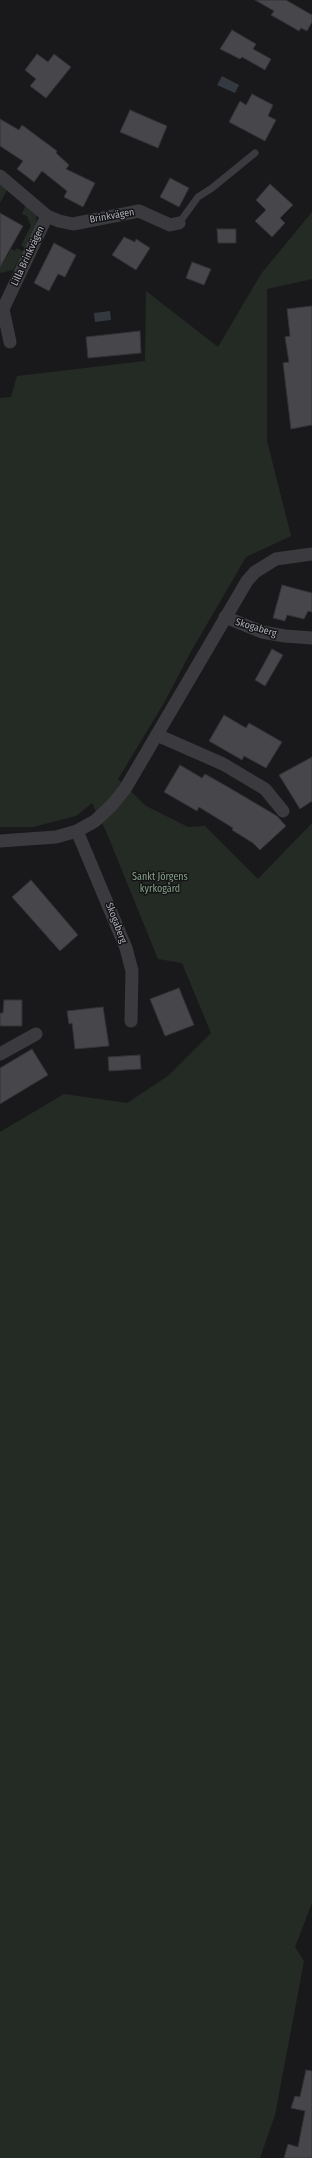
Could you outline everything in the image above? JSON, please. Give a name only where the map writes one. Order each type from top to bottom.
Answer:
[{"type":"street","name":"Brinkvägen","points":[[0,176],[47,216],[73,224],[139,211],[170,225],[179,224]]},
{"type":"street","name":"Lilla Brinkvägen","points":[[10,342],[3,309],[47,216]]},
{"type":"street","name":"Skogaberg","points":[[0,841],[56,837],[77,831],[96,821],[112,805],[125,788],[247,581],[266,564],[285,556],[312,554]]},
{"type":"street","name":"Skogaberg","points":[[225,617],[262,632],[285,636],[312,638]]},
{"type":"street","points":[[157,734],[224,765],[265,789],[283,811]]},
{"type":"street","name":"Skogaberg","points":[[77,831],[115,918],[130,963],[132,980],[131,1021]]},
{"type":"street","points":[[0,1054],[36,1034]]},
{"type":"lane","name":"Brinkvägen","points":[[179,224],[198,197],[212,188],[255,153]]},
{"type":"green space","points":[[0,184],[7,190],[0,203]]},
{"type":"green space","points":[[26,204],[36,213],[37,225],[25,248],[21,245],[31,226],[27,216],[22,214]]},
{"type":"green space","name":"Sankt Jörgens kyrkogård","points":[[312,212],[312,279],[267,289],[267,441],[291,536],[246,557],[189,655],[164,703],[118,779],[146,806],[188,827],[205,826],[258,879],[312,823],[312,1903],[295,1947],[304,1961],[275,2115],[260,2158],[0,2158],[0,1132],[64,1094],[127,1103],[168,1076],[211,1033],[182,963],[158,959],[106,831],[92,803],[76,816],[33,827],[0,827],[0,398],[11,397],[17,376],[145,361],[146,291],[218,347],[261,274]]},
{"type":"green space","points":[[17,248],[23,252],[13,270],[0,273],[0,253],[7,257],[11,249],[15,251]]},
{"type":"shaded area","points":[[222,76],[239,85],[235,93],[217,85]]},
{"type":"shaded area","points":[[110,311],[111,320],[95,322],[94,313]]},
{"type":"building","points":[[255,0],[286,0],[312,15],[312,22],[307,31],[301,28],[299,31],[271,15],[274,11]]},
{"type":"building","points":[[232,30],[256,44],[253,49],[271,59],[265,70],[242,57],[240,59],[220,49]]},
{"type":"building","points":[[37,54],[48,62],[54,54],[71,67],[46,98],[30,86],[36,79],[25,70]]},
{"type":"building","points":[[252,94],[273,105],[268,116],[276,120],[265,141],[229,122],[240,101],[246,105]]},
{"type":"building","points":[[130,110],[167,126],[158,148],[120,132]]},
{"type":"building","points":[[0,119],[19,130],[22,125],[57,151],[56,153],[69,165],[66,169],[95,183],[83,207],[64,197],[67,191],[42,171],[34,182],[17,169],[23,161],[0,146]]},
{"type":"building","points":[[170,178],[189,188],[179,207],[160,197]]},
{"type":"building","points":[[270,184],[293,205],[280,218],[285,223],[272,237],[255,221],[266,210],[256,200]]},
{"type":"building","points":[[0,213],[23,226],[0,267]]},
{"type":"building","points":[[217,229],[236,229],[236,243],[218,243]]},
{"type":"building","points":[[124,237],[135,242],[136,239],[150,248],[136,270],[112,255]]},
{"type":"building","points":[[54,243],[76,255],[65,277],[58,274],[49,291],[34,283]]},
{"type":"building","points":[[192,262],[211,269],[204,285],[186,278]]},
{"type":"building","points":[[312,306],[312,425],[291,429],[283,363],[289,362],[285,337],[290,336],[287,309]]},
{"type":"building","points":[[140,331],[141,353],[88,358],[86,337]]},
{"type":"building","points":[[282,585],[312,593],[312,612],[308,611],[304,619],[287,615],[285,621],[273,618]]},
{"type":"building","points":[[272,649],[283,655],[265,686],[255,680]]},
{"type":"building","points":[[224,715],[246,728],[249,723],[282,742],[266,768],[244,756],[242,760],[209,741]]},
{"type":"building","points":[[312,757],[312,801],[300,809],[279,775]]},
{"type":"building","points":[[180,765],[202,778],[205,774],[228,787],[277,816],[286,826],[260,850],[253,843],[232,830],[233,828],[199,807],[197,811],[164,792]]},
{"type":"building","points":[[31,880],[78,935],[60,951],[12,897]]},
{"type":"building","points":[[179,988],[194,1025],[165,1036],[150,999]]},
{"type":"building","points":[[4,1000],[22,1000],[22,1026],[0,1026],[0,1013],[3,1013]]},
{"type":"building","points":[[103,1007],[109,1046],[75,1049],[72,1023],[69,1024],[67,1011]]},
{"type":"building","points":[[32,1049],[48,1075],[0,1104],[0,1068]]},
{"type":"building","points":[[140,1055],[141,1069],[109,1071],[108,1057]]},
{"type":"building","points":[[306,2070],[312,2071],[312,2158],[284,2158],[288,2144],[298,2147],[305,2111],[291,2108],[295,2096],[300,2097]]}]
